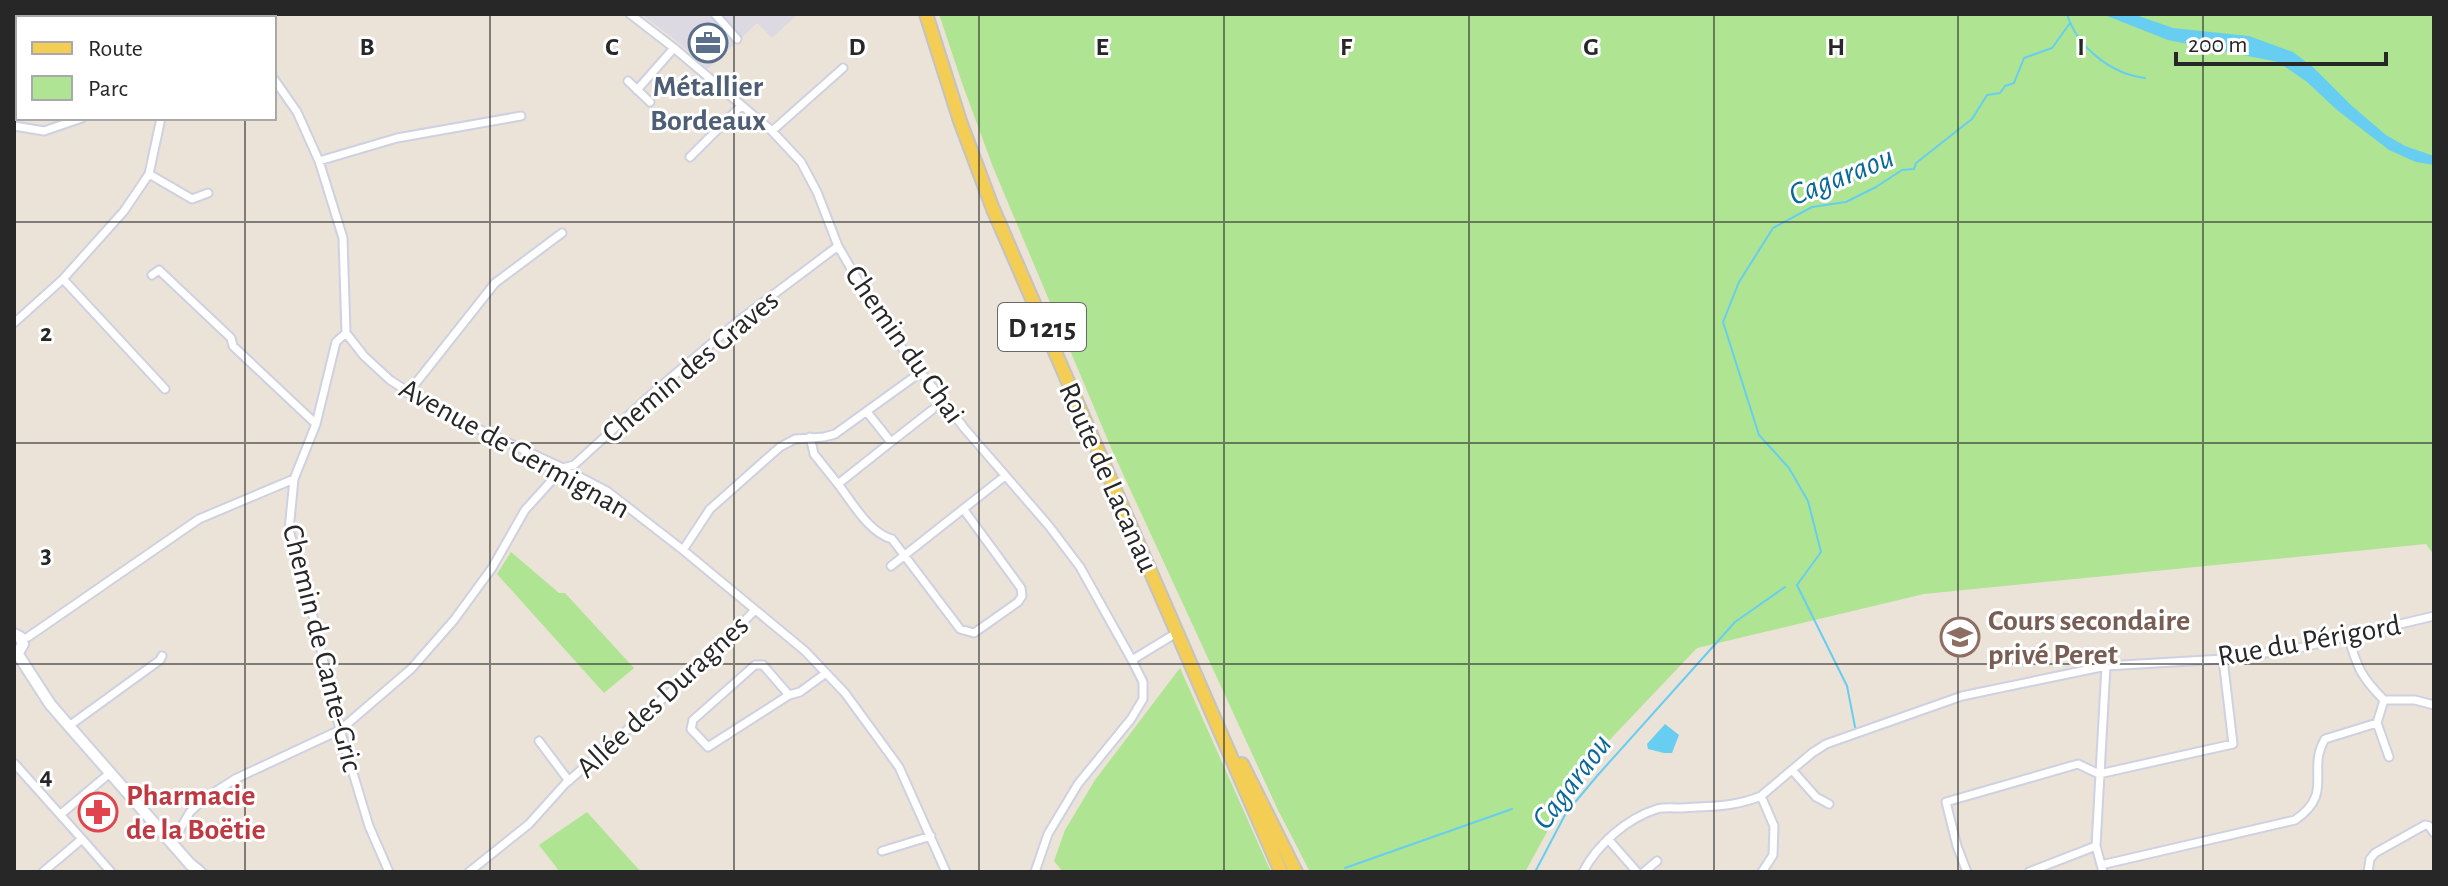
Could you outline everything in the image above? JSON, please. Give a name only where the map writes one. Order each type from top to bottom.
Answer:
[{"type":"main road","name":"Route de Lacanau","points":[[926,14],[956,109],[993,209],[1281,872]]},
{"type":"main road","points":[[18,637],[23,647],[16,653],[50,704],[172,843],[187,868],[200,872]]},
{"type":"main road","name":"Route de Lacanau","points":[[1213,712],[1296,872]]},
{"type":"street","points":[[715,14],[737,39]]},
{"type":"street","name":"Chemin du Chai","points":[[633,15],[772,131],[801,162],[817,192],[838,246],[882,322],[1080,567],[1143,682],[1143,699],[1131,719],[1078,784],[1048,834],[1035,872]]},
{"type":"street","points":[[637,90],[674,48]]},
{"type":"street","points":[[772,131],[843,68]]},
{"type":"street","points":[[628,81],[650,102]]},
{"type":"street","points":[[276,82],[297,112],[319,161],[343,238],[346,333]]},
{"type":"street","points":[[690,157],[741,106]]},
{"type":"street","points":[[319,161],[397,138],[521,116]]},
{"type":"street","points":[[14,126],[44,131],[76,120]]},
{"type":"street","points":[[14,323],[63,279],[124,211],[149,174],[161,120]]},
{"type":"street","points":[[149,174],[192,199],[208,193]]},
{"type":"street","points":[[408,393],[495,283],[562,233]]},
{"type":"street","name":"Chemin des Graves","points":[[172,843],[190,812],[204,799],[235,779],[340,730],[411,669],[454,620],[492,568],[525,510],[563,468],[574,465],[737,322],[838,246]]},
{"type":"street","points":[[152,275],[159,270],[231,338],[233,346],[316,424]]},
{"type":"street","points":[[63,279],[165,389]]},
{"type":"street","name":"Avenue de Germignan","points":[[346,333],[371,364],[408,393],[435,409],[563,468],[615,497],[805,651],[845,693],[899,767],[946,872]]},
{"type":"street","name":"Chemin de Cante-Gric","points":[[346,333],[336,342],[316,424],[294,479],[289,530],[340,730],[369,826],[389,872]]},
{"type":"street","points":[[683,550],[710,509],[780,447],[795,439],[835,434],[921,372]]},
{"type":"street","points":[[838,484],[932,410]]},
{"type":"street","points":[[867,412],[891,442]]},
{"type":"street","points":[[810,437],[814,454],[874,528],[881,536],[892,539],[960,629],[974,633],[1022,596],[1021,588],[964,510]]},
{"type":"street","points":[[891,566],[1005,476]]},
{"type":"street","points":[[18,637],[28,637],[199,519],[294,479]]},
{"type":"street","name":"Allée des Duragnes","points":[[469,872],[529,824],[569,781],[697,669],[755,610]]},
{"type":"street","name":"Rue du Périgord","points":[[1761,796],[1826,744],[1962,696],[2106,666],[2223,659],[2299,648],[2434,616]]},
{"type":"street","points":[[1132,660],[1178,632]]},
{"type":"street","points":[[2348,636],[2357,667],[2384,700],[2415,700],[2434,705]]},
{"type":"street","points":[[69,726],[162,656]]},
{"type":"street","points":[[1967,872],[1946,802],[2078,764],[2099,774],[2233,744],[2223,659]]},
{"type":"street","points":[[789,695],[763,665],[755,665],[693,720],[691,729],[708,747],[826,673]]},
{"type":"street","points":[[2106,666],[2096,846],[2102,868],[2295,820],[2308,811],[2318,794],[2317,752],[2325,739],[2377,723]]},
{"type":"street","points":[[2384,700],[2377,723],[2389,757]]},
{"type":"street","name":"Allée des Duragnes","points":[[539,741],[569,781]]},
{"type":"street","points":[[14,763],[111,872]]},
{"type":"street","points":[[1793,771],[1816,797],[1829,804]]},
{"type":"street","points":[[61,814],[110,773]]},
{"type":"street","points":[[1583,872],[1608,839],[1631,822],[1658,809],[1734,806],[1761,796],[1774,826],[1773,855],[1762,872]]},
{"type":"street","points":[[2368,872],[2370,859],[2375,853],[2425,825],[2434,833]]},
{"type":"street","points":[[882,851],[931,836]]},
{"type":"street","points":[[43,872],[82,839]]},
{"type":"street","points":[[1608,839],[1637,872]]},
{"type":"street","points":[[2029,872],[2096,846]]},
{"type":"street","points":[[1644,872],[1657,861]]},
{"type":"shaded area","points":[[98,14],[99,16],[36,16]]},
{"type":"shaded area","points":[[641,14],[798,14],[772,38],[757,23],[708,69]]},
{"type":"shaded area","points":[[16,30],[14,98],[14,32]]},
{"type":"green space","points":[[939,14],[2434,14],[2434,555],[2426,544],[1924,594],[1697,648],[1581,770],[1525,872],[1310,872],[1278,810],[1112,450],[993,167]]},
{"type":"green space","points":[[511,552],[559,593],[565,593],[634,668],[604,693],[497,574]]},
{"type":"green space","points":[[1180,668],[1271,872],[1063,872],[1054,861],[1065,830],[1095,780]]},
{"type":"green space","points":[[587,812],[641,872],[560,872],[539,845]]},
{"type":"water","points":[[2102,14],[2133,14],[2173,28],[2249,36],[2293,52],[2386,135],[2405,146],[2434,156],[2434,165],[2416,162],[2389,150],[2278,62],[2168,40]]},
{"type":"water","points":[[1665,724],[1679,735],[1672,753],[1648,749],[1647,744]]},
{"type":"waterway","points":[[2067,14],[2079,37],[2097,57],[2120,71],[2145,78]]},
{"type":"waterway","name":"Cagaraou","points":[[1856,732],[1847,686],[1797,585],[1821,552],[1808,501],[1789,468],[1759,435],[1723,322],[1739,282],[1773,228],[1812,207],[1846,202],[1902,170],[1914,169],[1916,163],[1972,119],[1987,95],[2000,93],[2005,86],[2014,83],[2024,58],[2052,48],[2070,23]]},
{"type":"waterway","name":"Cagaraou","points":[[1535,872],[1566,813],[1597,776],[1735,622],[1785,587]]},
{"type":"waterway","points":[[1345,868],[1512,809]]},
{"type":"place","name":"Métallier Bordeaux","points":[[708,43]]},
{"type":"place","name":"Cours secondaire privé Peret","points":[[1960,637]]},
{"type":"place","name":"Pharmacie de la Boëtie","points":[[98,812]]}]
